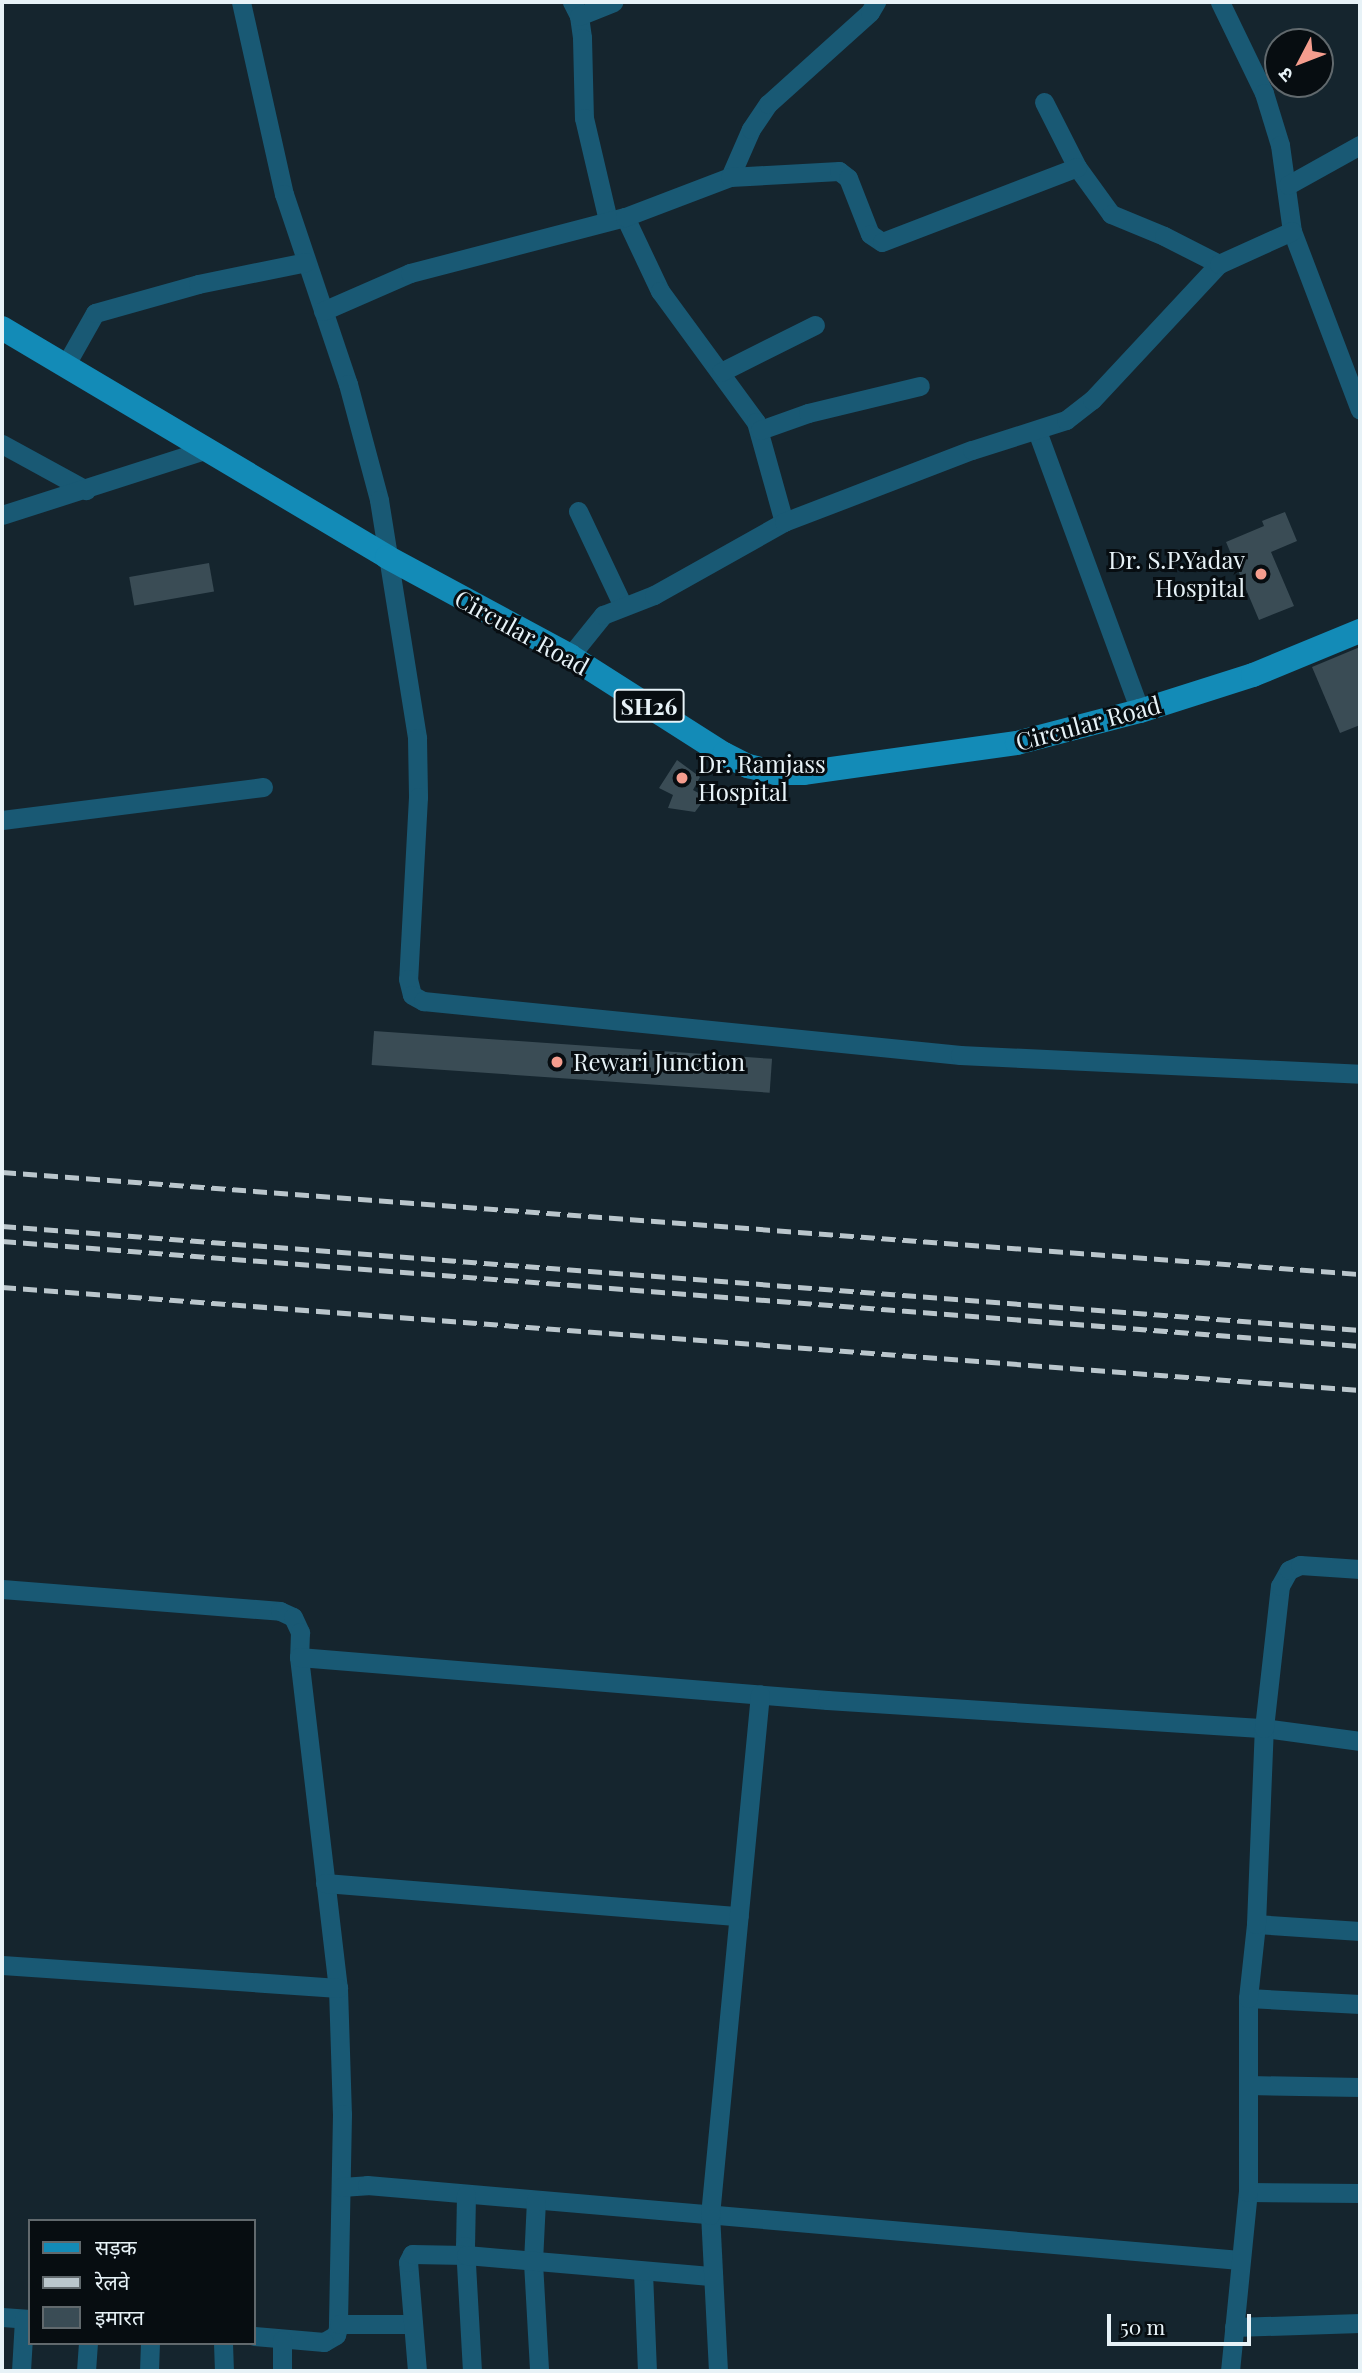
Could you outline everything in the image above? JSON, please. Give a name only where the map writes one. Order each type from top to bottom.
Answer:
[{"type":"main road","name":"Circular Road","points":[[2,328],[387,557],[570,656],[724,754],[748,766],[776,773],[803,773],[1017,743],[1140,711],[1253,675],[1360,631]]},
{"type":"street","points":[[241,2],[284,194],[365,442],[379,500],[416,738],[418,797],[408,979],[412,995],[423,1001],[960,1055],[1360,1074]]},
{"type":"street","points":[[613,2],[575,9],[582,38],[584,118],[617,219],[660,291],[744,401],[760,430],[784,522]]},
{"type":"street","points":[[730,177],[762,111],[870,12],[876,2]]},
{"type":"street","points":[[1220,2],[1264,93],[1280,145],[1288,185],[1292,231],[1360,410]]},
{"type":"street","points":[[1044,102],[1077,167],[1111,215],[1164,236],[1219,264]]},
{"type":"street","points":[[1288,185],[1360,145]]},
{"type":"street","points":[[323,311],[410,273],[617,219],[730,177],[839,171],[848,178],[870,234],[882,242],[1077,167]]},
{"type":"street","points":[[570,656],[603,615],[654,596],[784,522],[972,450],[1066,420],[1092,400],[1219,264],[1292,231]]},
{"type":"street","points":[[65,366],[95,313],[198,284],[306,262]]},
{"type":"street","points":[[721,372],[815,325]]},
{"type":"street","points":[[760,430],[808,413],[920,386]]},
{"type":"street","points":[[1037,431],[1140,711]]},
{"type":"street","points":[[2,444],[86,491]]},
{"type":"street","points":[[2,515],[86,491],[204,450]]},
{"type":"street","points":[[578,511],[623,606]]},
{"type":"street","points":[[2,821],[262,787]]},
{"type":"street","points":[[1230,2371],[1248,2192],[1248,1998],[1256,1924],[1264,1728],[1283,1577],[1289,1570],[1300,1565],[1360,1569]]},
{"type":"street","points":[[2,1589],[280,1611],[293,1617],[300,1632],[299,1657],[338,1988],[341,2187],[338,2324],[336,2335],[324,2342],[256,2336]]},
{"type":"street","points":[[299,1657],[760,1694],[1264,1728],[1360,1741]]},
{"type":"street","points":[[718,2371],[710,2215],[760,1694]]},
{"type":"street","points":[[325,1883],[738,1916]]},
{"type":"street","points":[[1256,1924],[1360,1931]]},
{"type":"street","points":[[2,1965],[338,1988]]},
{"type":"street","points":[[1248,1998],[1360,2004]]},
{"type":"street","points":[[1248,2085],[1360,2087]]},
{"type":"street","points":[[341,2187],[367,2186],[1240,2260]]},
{"type":"street","points":[[1248,2192],[1360,2193]]},
{"type":"street","points":[[466,2195],[472,2371]]},
{"type":"street","points":[[536,2200],[533,2262],[539,2371]]},
{"type":"street","points":[[417,2371],[409,2256],[466,2255],[713,2276]]},
{"type":"street","points":[[643,2272],[647,2371]]},
{"type":"street","points":[[2,2317],[27,2319],[22,2371]]},
{"type":"street","points":[[1234,2327],[1360,2323]]},
{"type":"street","points":[[338,2324],[413,2325]]},
{"type":"street","points":[[282,2340],[282,2371]]},
{"type":"street","points":[[86,2371],[88,2345]]},
{"type":"street","points":[[149,2371],[150,2345]]},
{"type":"street","points":[[223,2345],[225,2371]]},
{"type":"building","points":[[1285,512],[1297,541],[1271,552],[1294,606],[1259,620],[1226,542],[1264,526],[1262,521]]},
{"type":"building","points":[[209,563],[214,592],[134,606],[129,577]]},
{"type":"building","points":[[1360,647],[1360,725],[1340,733],[1312,667]]},
{"type":"building","points":[[677,760],[700,777],[693,790],[706,797],[695,812],[668,808],[673,795],[659,788]]},
{"type":"building","points":[[374,1031],[772,1059],[770,1093],[372,1065]]},
{"type":"railway","points":[[2,1172],[1360,1274]]},
{"type":"railway","points":[[2,1226],[1360,1330]]},
{"type":"railway","points":[[2,1241],[1360,1346]]},
{"type":"railway","points":[[2,1287],[1360,1390]]},
{"type":"place","name":"Dr. S.P.Yadav Hospital","points":[[1261,574]]},
{"type":"place","name":"Dr. Ramjass Hospital","points":[[682,778]]},
{"type":"place","name":"Rewari Junction","points":[[557,1062]]}]
